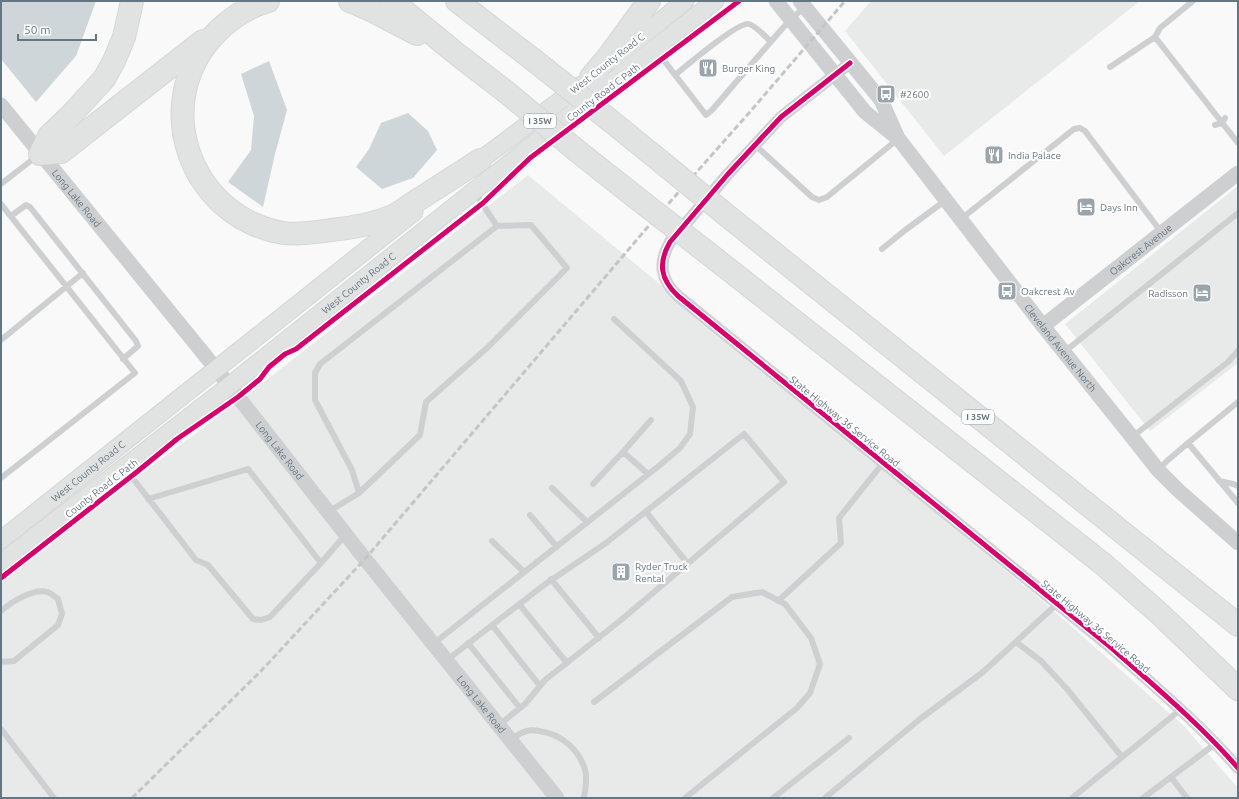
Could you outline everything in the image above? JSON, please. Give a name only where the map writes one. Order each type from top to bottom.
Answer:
[{"type":"highway","points":[[40,154],[49,136],[70,116],[104,79],[114,61],[124,37],[132,1]]},
{"type":"highway","points":[[40,154],[61,152],[225,24],[243,11],[268,1]]},
{"type":"highway","points":[[350,1],[373,11],[458,55]]},
{"type":"highway","name":"I 35W","points":[[392,1],[576,150],[1103,564],[1161,615],[1238,689]]},
{"type":"highway","name":"I 35W","points":[[457,1],[612,122],[1234,622]]},
{"type":"highway","points":[[480,1],[525,53]]},
{"type":"highway","points":[[591,77],[608,57],[649,1]]},
{"type":"highway","points":[[225,24],[210,39],[197,58],[190,72],[185,88],[182,121],[185,139],[198,174],[222,204],[252,223],[269,230],[285,233],[318,232],[343,229],[370,223],[394,215],[480,160]]},
{"type":"main road","name":"West County Road C","points":[[1,540],[480,160],[591,77],[684,1]]},
{"type":"main road","name":"West County Road C","points":[[1,563],[229,386],[715,1]]},
{"type":"street","name":"Cleveland Avenue North","points":[[776,1],[865,112],[898,138]]},
{"type":"street","name":"Cleveland Avenue North","points":[[802,4],[881,100],[898,138],[1043,326],[1158,470],[1178,490],[1238,543]]},
{"type":"street","name":"State Highway 36 Service Road","points":[[850,63],[781,117],[728,174],[670,242],[662,261],[662,270],[665,280],[670,289],[678,296],[1113,650],[1180,710],[1238,768]]},
{"type":"street","name":"Long Lake Road","points":[[1,105],[229,386],[557,798]]},
{"type":"street","name":"Oakcrest Avenue","points":[[1043,326],[1238,173]]},
{"type":"lane","points":[[1110,67],[1155,37],[1160,28],[1193,1]]},
{"type":"lane","points":[[654,48],[706,115],[791,19],[802,4]]},
{"type":"lane","points":[[675,74],[717,41],[744,24],[750,24],[759,30],[771,42]]},
{"type":"lane","points":[[1155,37],[1238,143]]},
{"type":"lane","points":[[961,219],[1074,129],[1080,128],[1085,131],[1162,233]]},
{"type":"lane","points":[[755,145],[812,197],[819,200],[827,197],[898,138]]},
{"type":"lane","points":[[1,184],[40,154]]},
{"type":"lane","points":[[474,191],[497,226]]},
{"type":"lane","points":[[882,249],[946,200]]},
{"type":"lane","points":[[1,204],[135,373],[1,478]]},
{"type":"lane","points":[[11,216],[26,205],[30,207],[83,273],[136,341],[138,346],[123,358]]},
{"type":"lane","points":[[1064,352],[1238,213]]},
{"type":"lane","points":[[328,512],[359,493],[420,435],[426,402],[488,347],[567,268],[530,225],[497,226],[320,364],[314,373],[315,400],[352,470],[359,493]]},
{"type":"lane","points":[[1,340],[83,273]]},
{"type":"lane","points":[[433,644],[680,448],[690,434],[693,407],[681,381],[614,319]]},
{"type":"lane","points":[[1132,437],[1228,362],[1238,351]]},
{"type":"lane","points":[[1158,470],[1238,402]]},
{"type":"lane","points":[[593,484],[651,420]]},
{"type":"lane","points":[[446,660],[551,579],[606,543],[744,434],[784,482],[599,638],[545,680],[525,704],[498,725]]},
{"type":"lane","points":[[1188,443],[1238,503]]},
{"type":"lane","points":[[623,452],[648,474]]},
{"type":"lane","points":[[778,601],[841,543],[839,518],[883,463]]},
{"type":"lane","points":[[123,468],[131,476],[196,560],[208,565],[253,619],[261,620],[270,617],[346,534]]},
{"type":"lane","points":[[148,499],[248,469],[321,563]]},
{"type":"lane","points":[[1219,481],[1238,486]]},
{"type":"lane","points":[[552,488],[587,522]]},
{"type":"lane","points":[[646,512],[688,564]]},
{"type":"lane","points":[[530,514],[557,547]]},
{"type":"lane","points":[[492,540],[524,572]]},
{"type":"lane","points":[[551,579],[599,638]]},
{"type":"lane","points":[[1,611],[13,601],[23,596],[47,592],[58,599],[62,614],[58,626],[14,661],[1,662]]},
{"type":"lane","points":[[594,702],[732,597],[762,592],[785,604],[811,638],[820,664],[810,693],[797,708],[684,798]]},
{"type":"lane","points":[[519,604],[567,663]]},
{"type":"lane","points":[[825,798],[920,719],[983,672],[1057,604]]},
{"type":"lane","points":[[492,625],[540,686]]},
{"type":"lane","points":[[1016,642],[1041,661],[1067,689],[1122,757]]},
{"type":"lane","points":[[468,643],[520,708]]},
{"type":"lane","points":[[1072,798],[1180,710]]},
{"type":"lane","points":[[1,730],[54,798]]},
{"type":"lane","points":[[511,741],[524,732],[534,730],[548,732],[570,745],[580,757],[586,771],[584,798]]},
{"type":"lane","points":[[773,798],[849,738]]},
{"type":"lane","points":[[1142,798],[1215,744]]},
{"type":"lane","points":[[1170,777],[1187,798]]},
{"type":"shaded area","points":[[1,1],[96,1],[76,56],[36,102],[1,59]]},
{"type":"shaded area","points":[[871,1],[1140,1],[944,156],[845,31]]},
{"type":"shaded area","points":[[269,61],[287,110],[263,207],[228,182],[251,150],[254,116],[241,74]]},
{"type":"shaded area","points":[[408,113],[428,131],[437,150],[413,178],[382,189],[356,167],[369,149],[381,123]]},
{"type":"shaded area","points":[[528,175],[1046,604],[1184,726],[1238,788],[1238,798],[1,798],[1,578],[250,393]]},
{"type":"shaded area","points":[[1238,186],[1238,363],[1150,431],[1065,324]]},
{"type":"railway","points":[[132,798],[261,671],[365,559],[646,229],[749,113],[845,1]]},
{"type":"cycle path","name":"County Road C Path","points":[[1,578],[177,439],[238,397],[260,379],[269,367],[285,354],[296,349],[483,203],[530,158],[739,1]]},
{"type":"cycle path","points":[[850,63],[781,117],[728,174],[670,242],[666,250],[663,264],[664,277],[667,283],[678,296],[1108,645],[1207,735],[1238,768]]},
{"type":"place","name":"Burger King","points":[[708,68]]},
{"type":"place","name":"#2600","points":[[886,94]]},
{"type":"place","name":"India Palace","points":[[994,155]]},
{"type":"place","name":"Days Inn","points":[[1086,207]]},
{"type":"place","name":"Oakcrest Av","points":[[1007,291]]},
{"type":"place","name":"Radisson","points":[[1202,293]]},
{"type":"place","name":"Ryder Truck Rental","points":[[621,572]]}]
